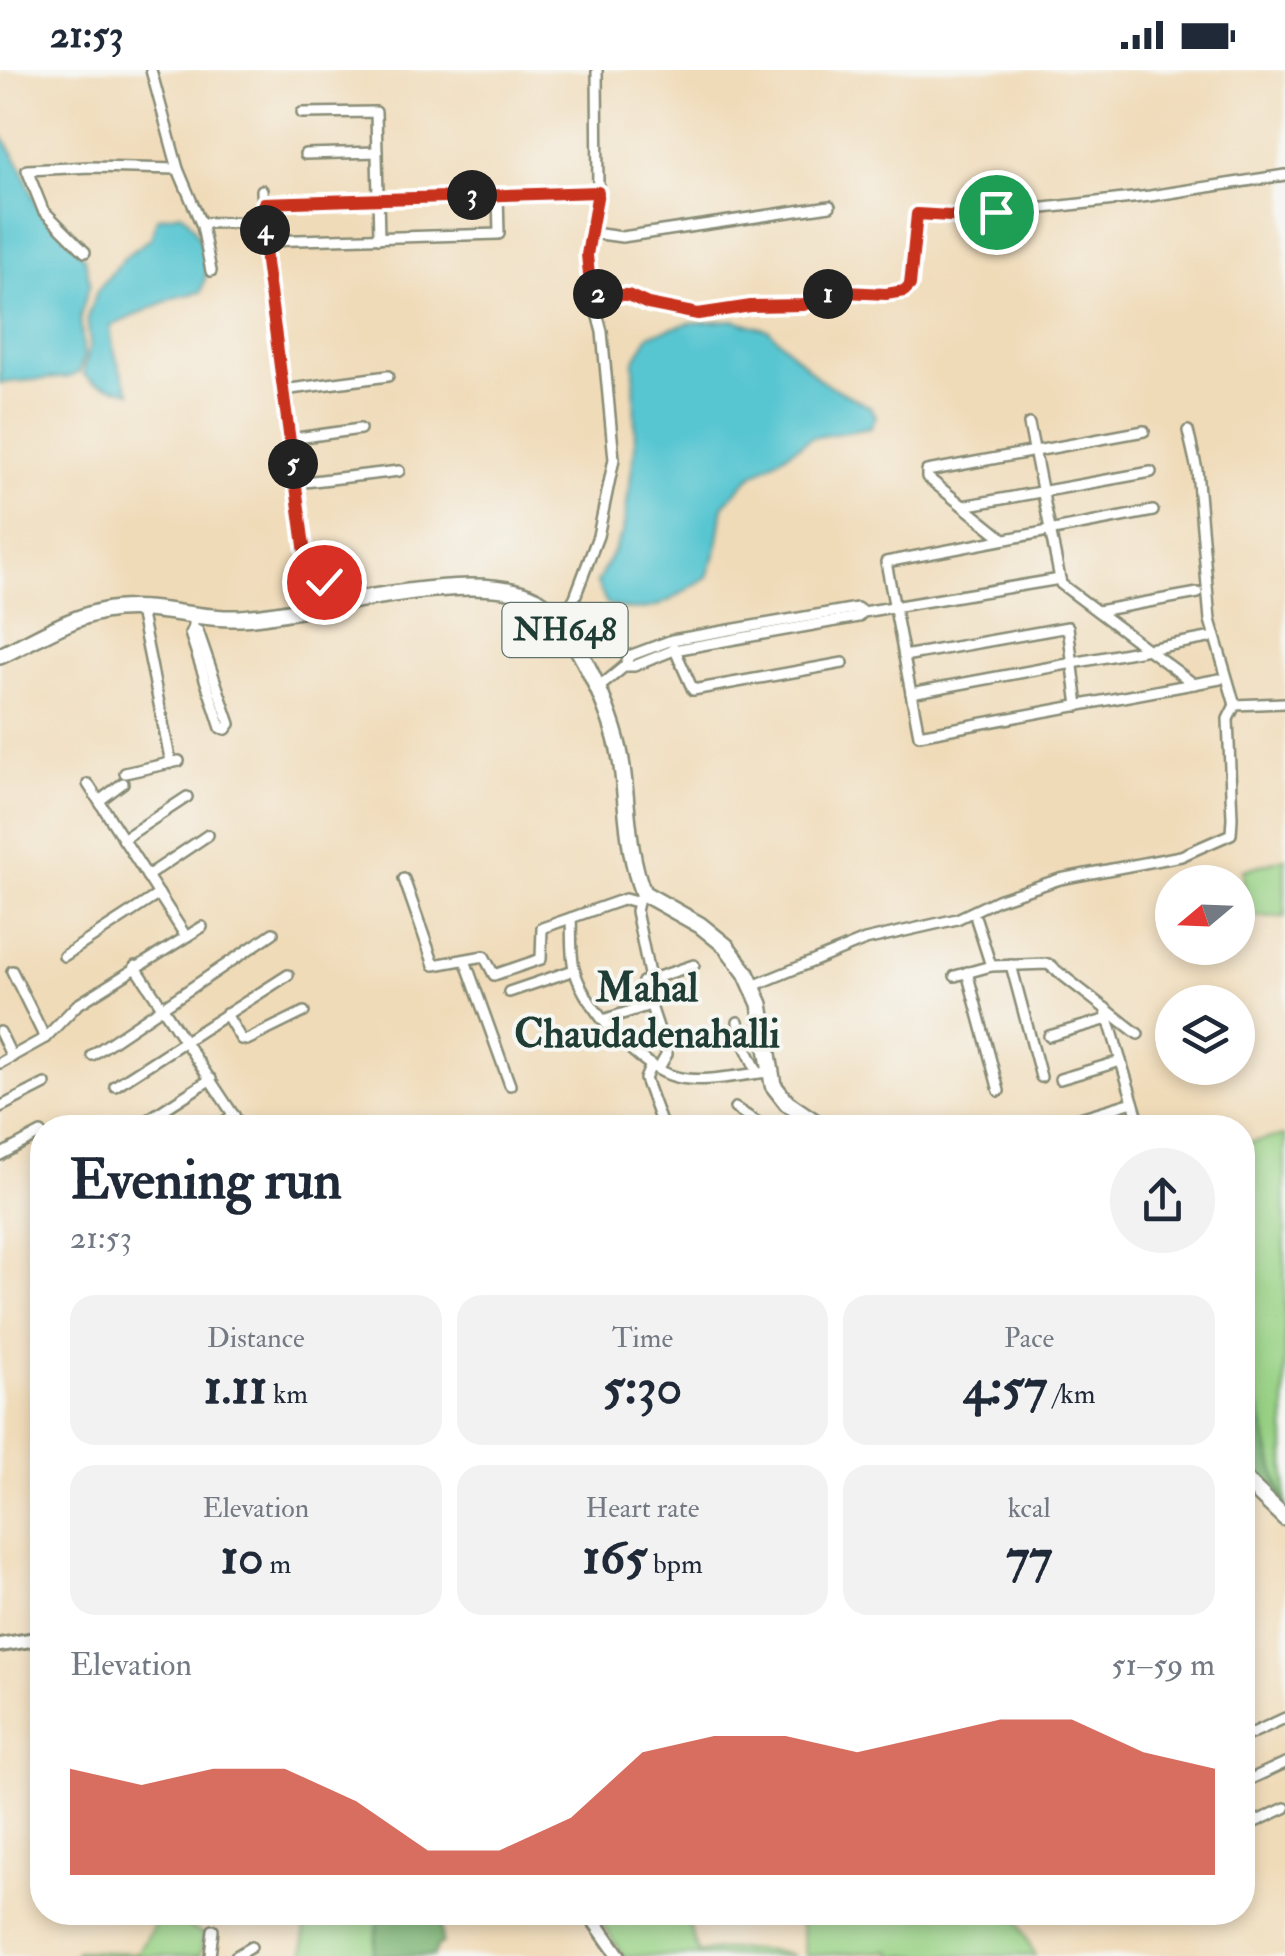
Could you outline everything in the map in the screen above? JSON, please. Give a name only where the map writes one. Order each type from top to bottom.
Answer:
[{"type":"highway","name":"NH648","points":[[0,656],[83,616],[123,608],[193,622],[421,590],[490,588],[522,592],[548,607],[560,623],[608,710],[619,748],[640,898]]},
{"type":"highway","points":[[640,898],[714,934],[753,986],[760,1004],[764,1072],[787,1103],[805,1115]]},
{"type":"highway","points":[[1255,1490],[1285,1518]]},
{"type":"street","points":[[151,70],[178,169],[201,223],[211,271]]},
{"type":"street","points":[[560,623],[575,597],[598,536],[614,459],[602,332],[591,294],[587,255],[598,192],[597,70]]},
{"type":"street","points":[[302,113],[376,112],[378,238]]},
{"type":"street","points":[[305,154],[377,152]]},
{"type":"street","points":[[85,252],[43,210],[27,170],[178,169]]},
{"type":"street","points":[[591,294],[628,295],[648,304],[698,314],[751,306],[804,305],[826,294],[904,291],[910,285],[917,214],[966,217],[1150,196],[1285,175]]},
{"type":"street","points":[[262,190],[308,576],[324,582],[326,605]]},
{"type":"street","points":[[264,203],[598,192]]},
{"type":"street","points":[[266,241],[499,234],[498,194]]},
{"type":"street","points":[[593,233],[622,237],[830,206]]},
{"type":"street","points":[[201,223],[264,222]]},
{"type":"street","points":[[283,390],[388,376]]},
{"type":"street","points":[[1030,424],[1061,584],[1194,684]]},
{"type":"street","points":[[290,439],[360,429]]},
{"type":"street","points":[[1004,539],[927,477],[927,471],[1144,431]]},
{"type":"street","points":[[753,986],[865,940],[957,919],[1060,879],[1181,856],[1230,834],[1228,720],[1235,706],[1210,620],[1198,470],[1188,432]]},
{"type":"street","points":[[296,483],[398,471]]},
{"type":"street","points":[[963,506],[1151,472]]},
{"type":"street","points":[[1153,510],[886,562],[919,735],[1220,680]]},
{"type":"street","points":[[597,690],[626,666],[634,666],[673,645],[858,617],[864,612],[1060,580]]},
{"type":"street","points":[[1098,612],[1198,593]]},
{"type":"street","points":[[99,801],[124,778],[175,762],[140,610]]},
{"type":"street","points":[[193,622],[230,724],[226,729],[221,728],[190,634],[193,622]]},
{"type":"street","points":[[904,656],[1068,626],[1078,706]]},
{"type":"street","points":[[911,694],[1208,638]]},
{"type":"street","points":[[673,645],[693,690],[843,663]]},
{"type":"street","points":[[1235,706],[1285,702]]},
{"type":"street","points":[[88,784],[185,935]]},
{"type":"street","points":[[123,839],[187,797]]},
{"type":"street","points":[[147,876],[208,835]]},
{"type":"street","points":[[404,880],[434,966],[484,956],[494,975],[541,959],[542,928],[625,899],[640,898],[650,979]]},
{"type":"street","points":[[64,956],[158,894]]},
{"type":"street","points":[[571,918],[574,970],[603,1020],[655,1067],[675,1077],[692,1079],[764,1072],[744,1044],[738,1022]]},
{"type":"street","points":[[976,919],[991,966]]},
{"type":"street","points":[[0,1063],[45,1038],[77,1005],[202,926]]},
{"type":"street","points":[[92,1055],[273,933]]},
{"type":"street","points":[[464,960],[510,1085]]},
{"type":"street","points":[[955,976],[991,966],[1048,964],[1138,1034]]},
{"type":"street","points":[[658,1115],[645,1079],[667,1054],[643,982],[694,965]]},
{"type":"street","points":[[1012,965],[1041,1076]]},
{"type":"street","points":[[136,966],[234,1115]]},
{"type":"street","points":[[509,992],[574,970]]},
{"type":"street","points":[[12,972],[45,1038]]},
{"type":"street","points":[[967,972],[999,1091]]},
{"type":"street","points":[[115,1086],[288,975]]},
{"type":"street","points":[[603,1020],[650,1005]]},
{"type":"street","points":[[1104,1005],[1137,1115]]},
{"type":"street","points":[[226,1014],[242,1039],[247,1040],[304,1012]]},
{"type":"street","points":[[1049,1036],[1108,1020]]},
{"type":"street","points":[[0,1032],[12,1057]]},
{"type":"street","points":[[1060,1079],[1121,1060]]},
{"type":"street","points":[[157,1115],[211,1079]]},
{"type":"street","points":[[0,1107],[45,1084]]},
{"type":"street","points":[[1090,1115],[1133,1102]]},
{"type":"street","points":[[736,1108],[746,1115]]},
{"type":"street","points":[[2,1151],[30,1139]]},
{"type":"street","points":[[0,1644],[30,1640]]},
{"type":"street","points":[[1255,1732],[1285,1718]]},
{"type":"street","points":[[1255,1777],[1285,1763]]},
{"type":"street","points":[[1255,1822],[1285,1808]]},
{"type":"street","points":[[597,1925],[619,1956]]},
{"type":"street","points":[[210,1956],[213,1930]]},
{"type":"street","points":[[236,1956],[251,1947]]},
{"type":"green space","points":[[1285,858],[1285,917],[1255,916],[1255,867]]},
{"type":"green space","points":[[1285,1135],[1285,1510],[1255,1394],[1255,1141]]},
{"type":"green space","points":[[1255,1392],[1283,1508],[1255,1481]]},
{"type":"green space","points":[[155,1925],[185,1925],[204,1934],[200,1956],[75,1956],[77,1951],[138,1953]]},
{"type":"green space","points":[[305,1925],[378,1925],[373,1956],[304,1956]]},
{"type":"green space","points":[[378,1925],[441,1925],[442,1943],[434,1956],[373,1956]]},
{"type":"green space","points":[[603,1925],[689,1925],[698,1953],[746,1949],[795,1956],[624,1956]]},
{"type":"green space","points":[[801,1925],[1020,1925],[1035,1956],[892,1956],[891,1951],[806,1956]]},
{"type":"water","points":[[0,132],[21,166],[39,211],[70,238],[85,259],[90,283],[80,317],[84,356],[79,372],[69,377],[0,383]]},
{"type":"water","points":[[181,213],[195,230],[204,253],[207,270],[201,292],[176,297],[111,326],[117,361],[131,392],[93,382],[83,374],[90,345],[87,318],[97,291],[126,256],[151,238],[157,218]]},
{"type":"water","points":[[734,320],[769,330],[821,381],[870,407],[876,416],[870,428],[811,438],[750,477],[723,506],[717,549],[707,577],[660,605],[636,610],[607,604],[597,583],[623,532],[635,448],[634,361],[649,335],[689,323]]},
{"type":"district","name":"Mahal Chaudadenahalli","points":[[647,1011]]},
{"type":"route","points":[[324,582],[308,576],[266,262],[264,203],[598,192],[587,255],[591,294],[628,295],[670,310],[698,314],[751,306],[804,305],[826,294],[904,291],[910,285],[917,214],[966,217],[996,212]]}]
